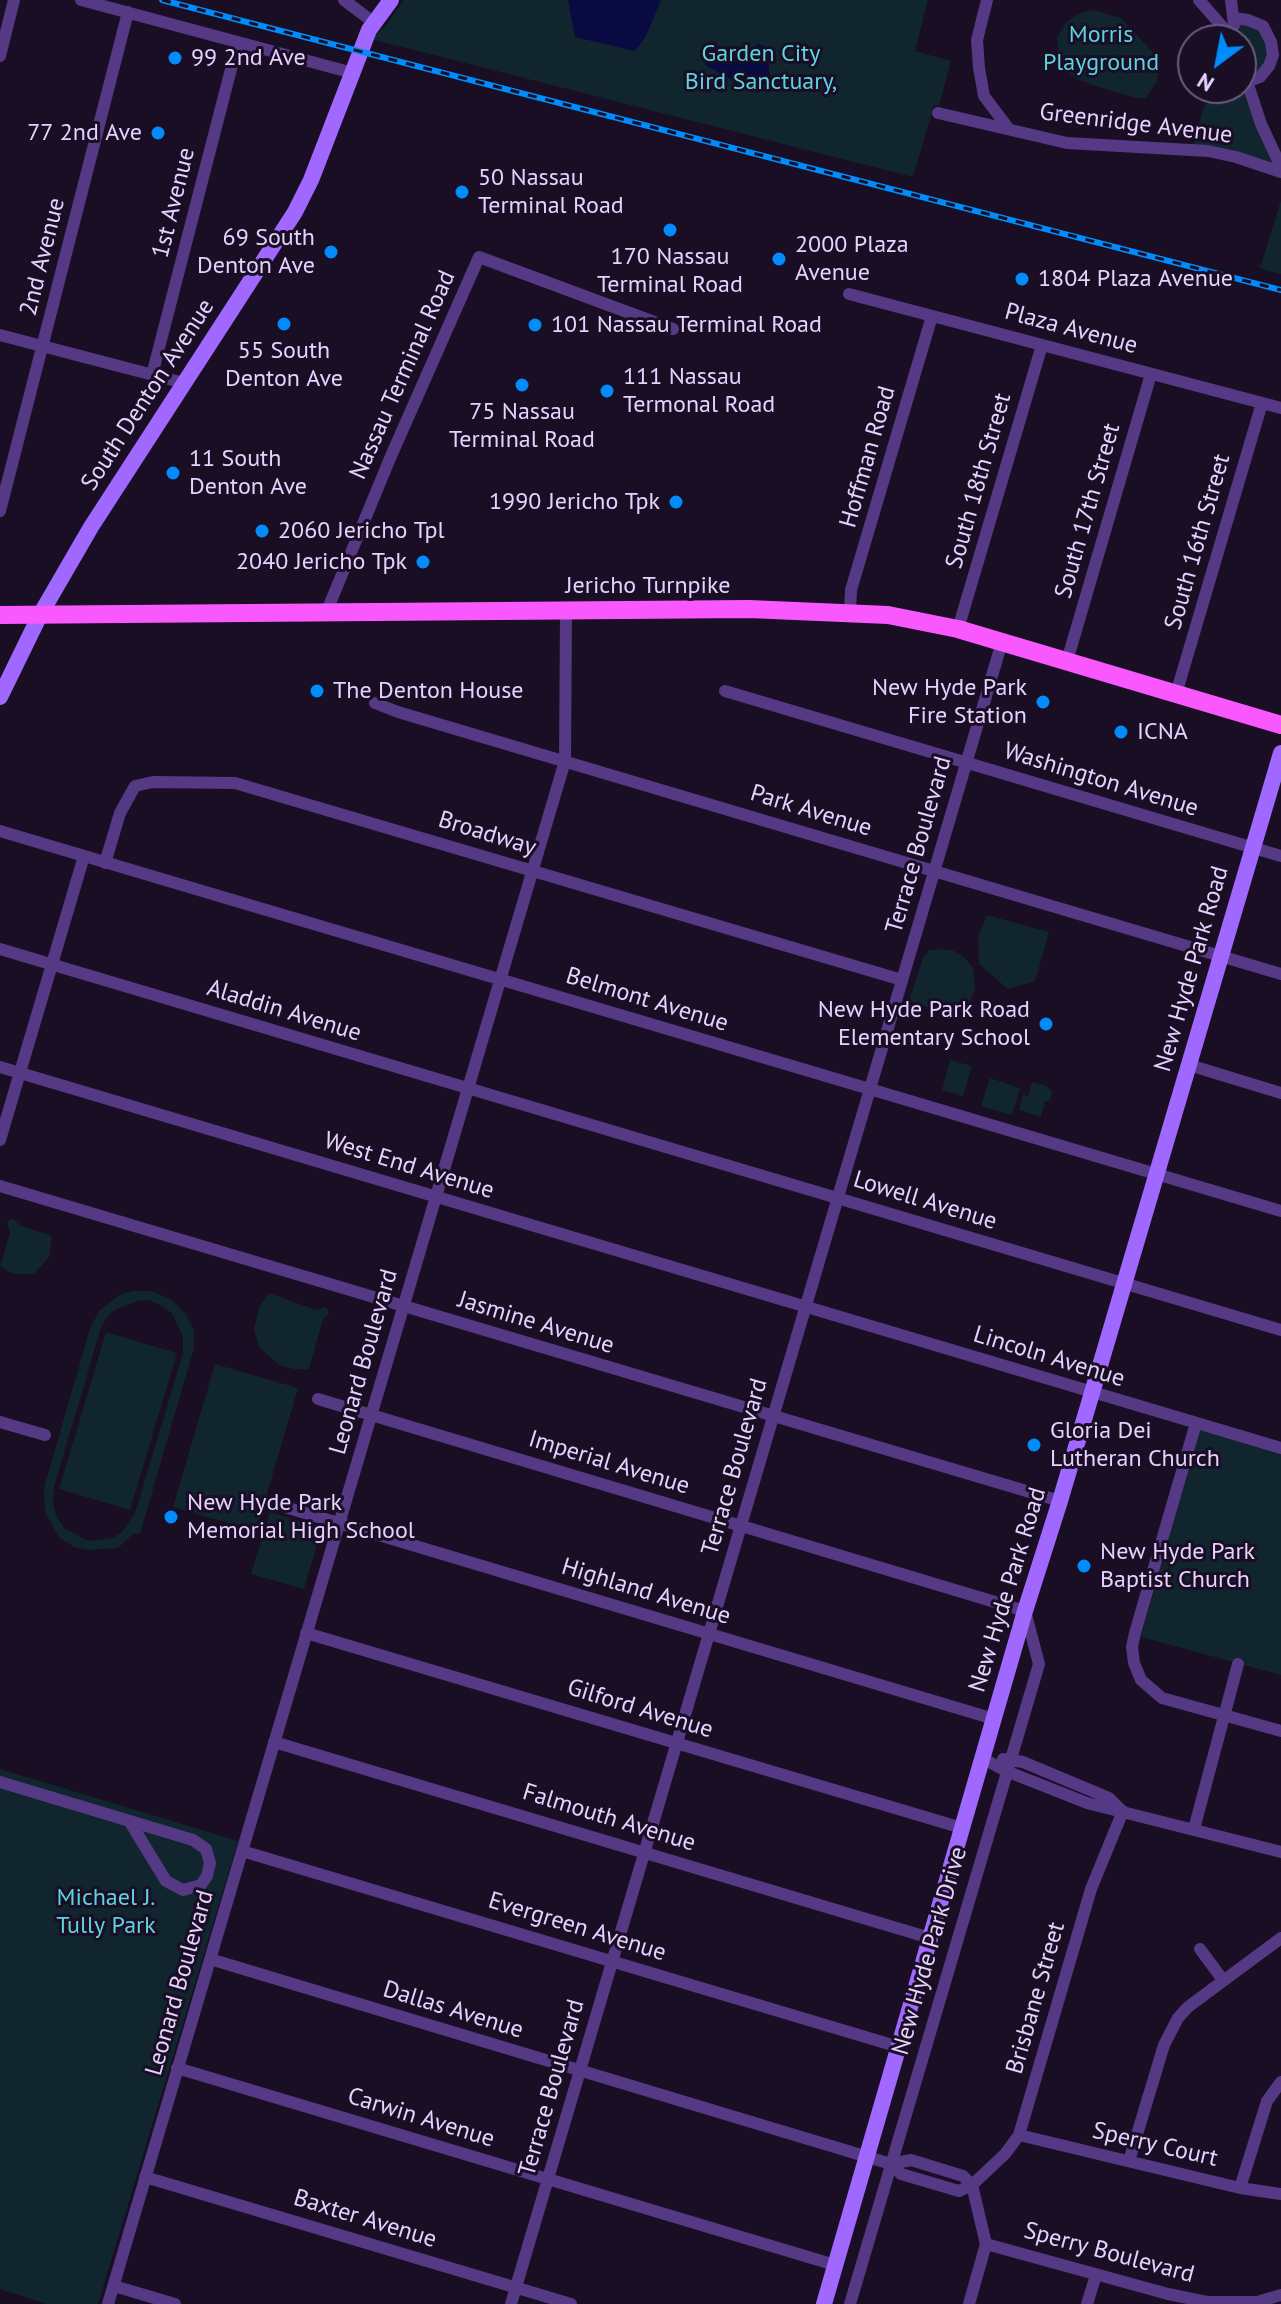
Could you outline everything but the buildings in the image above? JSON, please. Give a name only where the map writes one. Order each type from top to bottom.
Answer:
[{"type":"main road","name":"South Denton Avenue","points":[[0,697],[40,615],[91,527],[300,202],[373,22],[391,0]]},
{"type":"main road","name":"Jericho Turnpike","points":[[0,615],[749,609],[850,612],[904,617],[958,629],[1281,725]]},
{"type":"main road","name":"New Hyde Park Road","points":[[824,2304],[1025,1611],[1281,753]]},
{"type":"street","points":[[0,56],[14,0]]},
{"type":"street","points":[[81,0],[353,73]]},
{"type":"street","points":[[344,0],[373,22]]},
{"type":"street","points":[[987,0],[977,40],[984,96],[1009,129]]},
{"type":"street","points":[[1199,0],[1220,24]]},
{"type":"street","points":[[1231,0],[1234,24]]},
{"type":"street","name":"2nd Avenue","points":[[0,511],[128,12]]},
{"type":"street","points":[[1234,18],[1263,26],[1271,42],[1273,55],[1269,66],[1257,78]]},
{"type":"street","name":"1st Avenue","points":[[152,375],[238,42]]},
{"type":"street","points":[[971,120],[984,96]]},
{"type":"street","points":[[1254,104],[1281,170]]},
{"type":"street","name":"Greenridge Avenue","points":[[938,113],[1067,143],[1208,151],[1281,170]]},
{"type":"street","name":"Nassau Terminal Road","points":[[326,613],[479,257],[673,329]]},
{"type":"street","name":"Plaza Avenue","points":[[849,294],[1281,408]]},
{"type":"street","name":"Hoffman Road","points":[[850,612],[851,590],[932,316]]},
{"type":"street","points":[[0,335],[184,383]]},
{"type":"street","name":"South 18th Street","points":[[958,629],[1042,345]]},
{"type":"street","name":"South 17th Street","points":[[1067,661],[1151,374]]},
{"type":"street","name":"South 16th Street","points":[[1176,694],[1262,403]]},
{"type":"street","name":"Leonard Boulevard","points":[[108,2304],[565,761],[566,610]]},
{"type":"street","name":"Terrace Boulevard","points":[[511,2304],[1002,642]]},
{"type":"street","name":"Washington Avenue","points":[[725,691],[1281,856]]},
{"type":"street","name":"Park Avenue","points":[[375,703],[1281,974]]},
{"type":"street","name":"Broadway","points":[[105,863],[120,813],[135,786],[153,782],[214,782],[250,787],[902,980]]},
{"type":"street","name":"Belmont Avenue","points":[[0,831],[1281,1211]]},
{"type":"street","points":[[0,1140],[84,856]]},
{"type":"street","name":"Aladdin Avenue","points":[[0,949],[556,1114]]},
{"type":"street","points":[[1189,1065],[1281,1093]]},
{"type":"street","name":"West End Avenue","points":[[0,1067],[805,1307]]},
{"type":"street","name":"Lowell Avenue","points":[[556,1114],[1281,1330]]},
{"type":"street","name":"Jasmine Avenue","points":[[0,1186],[1060,1501]]},
{"type":"street","name":"Lincoln Avenue","points":[[805,1307],[1281,1448]]},
{"type":"street","name":"Imperial Avenue","points":[[318,1399],[1025,1611]]},
{"type":"street","points":[[0,1422],[45,1435]]},
{"type":"street","points":[[1196,1423],[1133,1641],[1134,1663],[1141,1680],[1149,1689],[1175,1704],[1281,1731]]},
{"type":"street","name":"Highland Avenue","points":[[285,1507],[994,1719]]},
{"type":"street","name":"New Hyde Park Drive","points":[[850,2304],[1039,1664],[1025,1611]]},
{"type":"street","name":"Gilford Avenue","points":[[306,1633],[962,1828]]},
{"type":"street","points":[[1194,1829],[1238,1664]]},
{"type":"street","name":"Falmouth Avenue","points":[[274,1742],[930,1938]]},
{"type":"street","points":[[982,1758],[1008,1765],[1023,1762],[1109,1798],[1123,1811],[1281,1852]]},
{"type":"street","points":[[0,1782],[193,1840],[206,1849],[210,1863],[201,1885],[183,1890],[166,1881],[130,1822]]},
{"type":"street","name":"Brisbane Street","points":[[972,2185],[1005,2154],[1019,2135],[1091,1889],[1123,1811]]},
{"type":"street","name":"Evergreen Avenue","points":[[242,1851],[899,2047]]},
{"type":"street","points":[[1129,2161],[1170,2030],[1188,2007],[1281,1938]]},
{"type":"street","points":[[1200,1949],[1223,1980]]},
{"type":"street","name":"Dallas Avenue","points":[[210,1959],[867,2157]]},
{"type":"street","name":"Carwin Avenue","points":[[177,2068],[835,2265]]},
{"type":"street","points":[[1240,2188],[1267,2101],[1281,2082]]},
{"type":"street","name":"Sperry Court","points":[[1019,2135],[1240,2188],[1281,2194]]},
{"type":"street","points":[[867,2157],[891,2164],[911,2160],[963,2176],[972,2185]]},
{"type":"street","name":"Baxter Avenue","points":[[145,2177],[571,2304]]},
{"type":"street","name":"Sperry Boulevard","points":[[972,2185],[986,2244],[1202,2302],[1257,2302],[1281,2295]]},
{"type":"street","points":[[969,2304],[986,2244]]},
{"type":"street","points":[[1087,2304],[1096,2275]]},
{"type":"street","points":[[114,2286],[175,2304]]},
{"type":"green space","name":"Garden City Bird Sanctuary,","points":[[404,0],[928,0],[915,51],[951,61],[939,106],[934,105],[913,177],[371,39],[386,25]]},
{"type":"green space","name":"Morris Playground","points":[[1093,10],[1121,18],[1160,60],[1157,81],[1146,98],[1098,87],[1075,78],[1060,66],[1057,38],[1066,22],[1080,13]]},
{"type":"green space","points":[[1235,19],[1251,24],[1235,24]]},
{"type":"green space","points":[[1257,26],[1269,41],[1267,65],[1257,72]]},
{"type":"green space","points":[[1251,104],[1280,170],[1193,145],[1204,106]]},
{"type":"green space","points":[[1281,200],[1280,274],[1257,265],[1261,265]]},
{"type":"green space","points":[[987,915],[1049,932],[1035,981],[1008,989],[979,964],[978,936]]},
{"type":"green space","points":[[942,949],[964,957],[973,968],[975,989],[966,1010],[958,1018],[909,1001],[923,958],[929,950]]},
{"type":"green space","points":[[950,1060],[972,1066],[963,1096],[942,1090]]},
{"type":"green space","points":[[990,1078],[1020,1088],[1012,1115],[981,1106]]},
{"type":"green space","points":[[1032,1082],[1047,1086],[1052,1092],[1050,1101],[1045,1101],[1041,1117],[1019,1110],[1023,1095],[1028,1096]]},
{"type":"green space","points":[[13,1219],[21,1226],[52,1236],[49,1257],[34,1274],[14,1274],[0,1266],[10,1233],[7,1221]]},
{"type":"green space","points":[[152,1291],[172,1300],[186,1314],[194,1331],[194,1348],[140,1534],[134,1533],[118,1548],[88,1550],[74,1547],[59,1537],[45,1513],[44,1488],[90,1328],[99,1311],[119,1295]],"holes":[[[148,1300],[172,1313],[183,1337],[183,1353],[135,1513],[121,1533],[113,1538],[88,1541],[64,1528],[53,1502],[54,1487],[100,1331],[106,1318],[116,1309]]]},
{"type":"green space","points":[[269,1293],[316,1310],[326,1307],[329,1314],[323,1319],[309,1369],[279,1365],[259,1347],[254,1329],[259,1307]]},
{"type":"green space","points":[[106,1332],[177,1353],[130,1510],[59,1489]]},
{"type":"green space","points":[[215,1364],[298,1388],[256,1531],[173,1507]]},
{"type":"green space","points":[[1200,1429],[1281,1453],[1281,1675],[1141,1637]]},
{"type":"green space","points":[[270,1512],[322,1528],[304,1589],[251,1574]]},
{"type":"green space","name":"Michael J. Tully Park","points":[[0,1769],[238,1841],[98,2304],[46,2304],[0,2289]]},
{"type":"shaded area","points":[[568,0],[661,0],[646,36],[635,51],[575,37]]},
{"type":"shaded area","points":[[757,44],[772,48],[768,59],[770,76],[762,90],[743,86],[704,64],[716,60],[740,62]]},
{"type":"railway","points":[[162,0],[1281,290]]},
{"type":"place","name":"99 2nd Ave","points":[[175,58]]},
{"type":"place","name":"77 2nd Ave","points":[[158,133]]},
{"type":"place","name":"50 Nassau Terminal Road","points":[[462,192]]},
{"type":"place","name":"170 Nassau Terminal Road","points":[[670,230]]},
{"type":"place","name":"69 South Denton Ave","points":[[331,252]]},
{"type":"place","name":"2000 Plaza Avenue","points":[[779,259]]},
{"type":"place","name":"1804 Plaza Avenue","points":[[1022,279]]},
{"type":"place","name":"55 South Denton Ave","points":[[284,324]]},
{"type":"place","name":"101 Nassau Terminal Road","points":[[535,325]]},
{"type":"place","name":"75 Nassau Terminal Road","points":[[522,385]]},
{"type":"place","name":"111 Nassau Termonal Road","points":[[607,391]]},
{"type":"place","name":"11 South Denton Ave","points":[[173,473]]},
{"type":"place","name":"1990 Jericho Tpk","points":[[676,502]]},
{"type":"place","name":"2060 Jericho Tpl","points":[[262,531]]},
{"type":"place","name":"2040 Jericho Tpk","points":[[423,562]]},
{"type":"place","name":"The Denton House","points":[[317,691]]},
{"type":"place","name":"New Hyde Park Fire Station","points":[[1043,702]]},
{"type":"place","name":"ICNA","points":[[1121,732]]},
{"type":"place","name":"New Hyde Park Road Elementary School","points":[[1046,1024]]},
{"type":"place","name":"Gloria Dei Lutheran Church","points":[[1034,1445]]},
{"type":"place","name":"New Hyde Park Memorial High School","points":[[171,1517]]},
{"type":"place","name":"New Hyde Park Baptist Church","points":[[1084,1566]]}]
